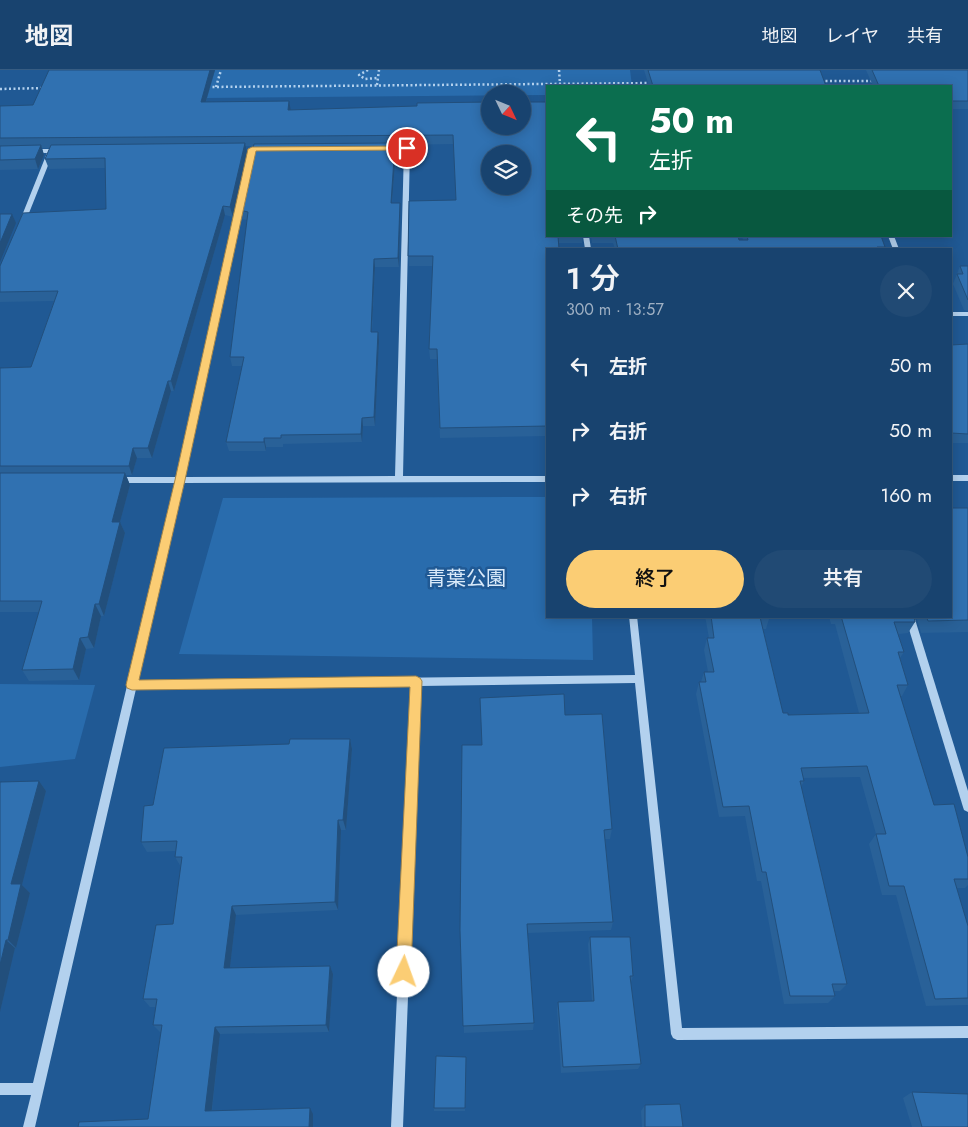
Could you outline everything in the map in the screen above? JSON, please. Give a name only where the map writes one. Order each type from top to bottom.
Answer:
[{"type":"street","points":[[378,148],[407,148],[399,479]]},
{"type":"street","points":[[29,1127],[180,480],[252,149]]},
{"type":"street","points":[[18,231],[51,151]]},
{"type":"street","points":[[26,152],[70,151]]},
{"type":"street","points":[[952,314],[968,314]]},
{"type":"street","points":[[952,478],[968,478]]},
{"type":"street","points":[[110,480],[546,479]]},
{"type":"street","points":[[633,618],[677,1034],[968,1032]]},
{"type":"street","points":[[910,618],[968,806]]},
{"type":"street","points":[[132,685],[639,679]]},
{"type":"street","points":[[397,1127],[416,681]]},
{"type":"street","points":[[0,1089],[38,1089]]},
{"type":"path","points":[[216,86],[221,70]]},
{"type":"path","points":[[368,70],[359,75],[366,79],[378,78]]},
{"type":"path","points":[[377,85],[379,70]]},
{"type":"path","points":[[560,70],[560,84]]},
{"type":"path","points":[[817,81],[874,81]]},
{"type":"path","points":[[827,81],[829,85]]},
{"type":"path","points":[[44,88],[47,82]]},
{"type":"path","points":[[206,87],[659,83]]},
{"type":"path","points":[[0,89],[52,88]]},
{"type":"green space","points":[[215,70],[630,70],[632,85],[546,85],[546,95],[531,95],[531,85],[481,85],[481,96],[205,98]]},
{"type":"green space","name":"青葉公園","points":[[546,497],[546,618],[592,618],[593,660],[179,654],[223,498]]},
{"type":"green space","points":[[0,684],[95,685],[75,759],[0,767]]},
{"type":"building","points":[[49,70],[210,70],[201,102],[289,101],[288,110],[417,106],[417,103],[481,102],[481,135],[531,135],[531,102],[546,102],[546,237],[558,237],[559,248],[546,248],[546,426],[440,428],[437,349],[429,349],[433,256],[408,256],[409,201],[456,200],[453,135],[0,138],[0,106],[33,105]]},
{"type":"building","points":[[648,70],[820,70],[826,85],[653,85]]},
{"type":"building","points":[[872,70],[968,70],[968,101],[952,101],[952,85],[879,85]]},
{"type":"building","points":[[245,143],[230,207],[223,206],[171,381],[168,381],[148,448],[133,448],[129,466],[0,466],[0,368],[31,367],[58,291],[0,292],[0,266],[23,213],[106,209],[105,158],[45,159],[51,145]]},
{"type":"building","points":[[395,143],[391,203],[400,203],[398,258],[374,259],[371,332],[378,332],[374,417],[362,418],[361,434],[281,435],[281,438],[264,438],[264,442],[226,442],[244,357],[230,357],[248,212],[240,210],[254,144]]},
{"type":"building","points":[[41,145],[35,159],[0,160],[0,146]]},
{"type":"building","points":[[0,214],[12,214],[0,243]]},
{"type":"building","points":[[615,237],[738,237],[739,240],[748,240],[747,237],[881,237],[885,247],[878,248],[618,248]]},
{"type":"building","points":[[960,266],[968,266],[968,300],[957,274],[963,274]]},
{"type":"building","points":[[968,344],[968,434],[952,433],[952,345]]},
{"type":"building","points":[[0,473],[125,473],[112,522],[120,522],[99,604],[95,604],[88,637],[80,638],[73,669],[22,670],[42,601],[0,601]]},
{"type":"building","points":[[952,508],[968,508],[968,620],[928,621],[927,618],[952,618]]},
{"type":"building","points":[[711,618],[760,618],[783,713],[788,713],[788,715],[869,713],[842,618],[914,618],[915,622],[894,622],[904,652],[898,652],[908,685],[897,685],[934,805],[954,804],[968,857],[968,879],[954,879],[968,926],[968,998],[935,999],[904,886],[889,886],[876,834],[886,834],[867,766],[801,768],[804,781],[800,781],[847,984],[832,984],[835,996],[790,996],[766,872],[762,872],[749,806],[723,807],[699,682],[706,682],[704,672],[714,672],[707,638],[714,638]]},
{"type":"building","points":[[564,694],[565,715],[602,714],[612,829],[604,830],[613,922],[527,924],[534,1023],[463,1026],[460,930],[462,745],[482,745],[480,698]]},
{"type":"building","points":[[290,739],[350,739],[343,820],[338,820],[335,902],[232,906],[224,968],[330,966],[326,1025],[215,1027],[205,1111],[310,1108],[309,1127],[78,1127],[79,1122],[148,1119],[162,1025],[153,1025],[157,999],[143,999],[156,925],[173,924],[182,857],[175,857],[177,841],[141,842],[144,806],[153,805],[164,748],[289,744]]},
{"type":"building","points":[[39,781],[11,884],[21,884],[0,965],[0,782]]},
{"type":"building","points":[[590,937],[630,937],[633,976],[630,976],[641,1064],[563,1067],[558,1002],[594,1001]]},
{"type":"building","points":[[436,1056],[466,1057],[465,1108],[434,1108]]},
{"type":"building","points":[[912,1092],[968,1094],[968,1127],[922,1127]]},
{"type":"building","points":[[680,1104],[683,1127],[645,1127],[645,1105]]},
{"type":"route","points":[[404,972],[416,681],[132,685],[180,480],[252,149],[407,148]]}]
